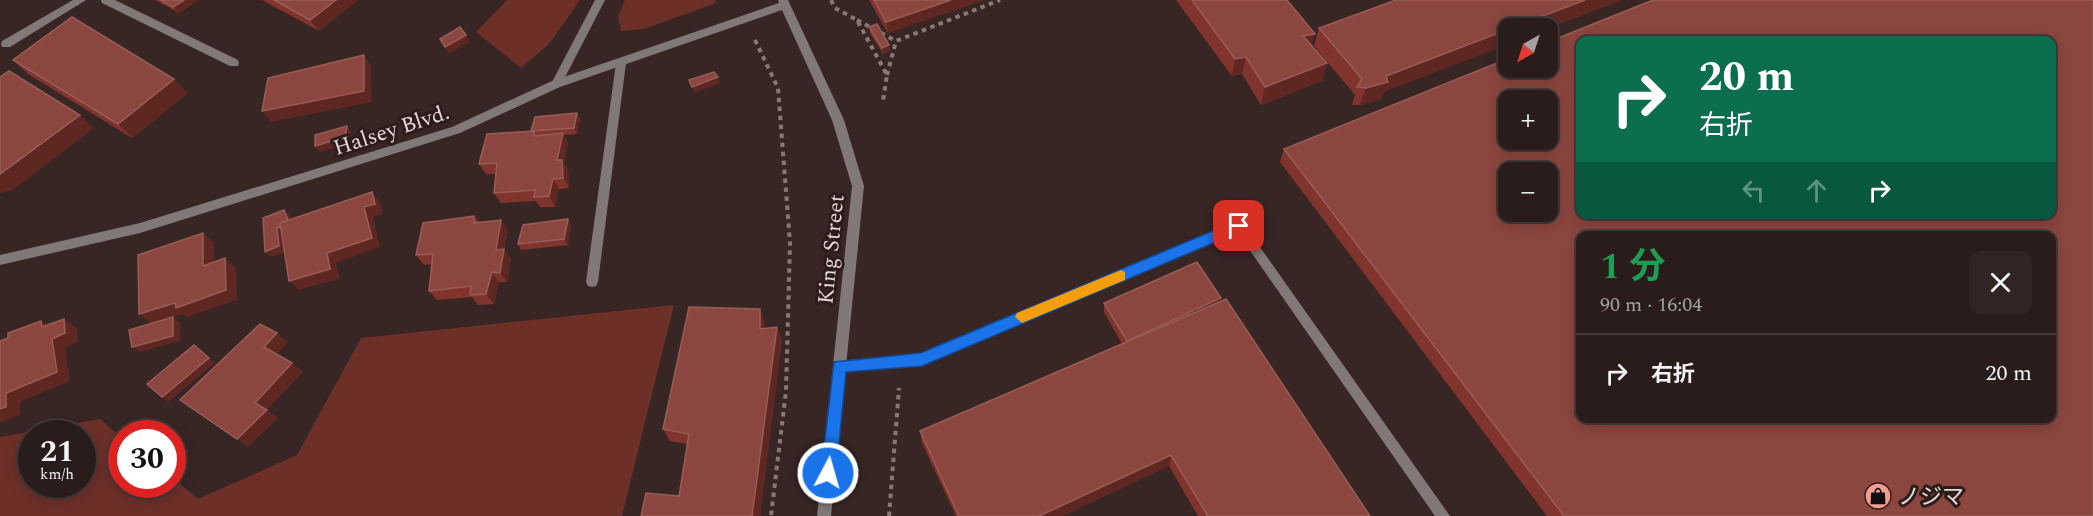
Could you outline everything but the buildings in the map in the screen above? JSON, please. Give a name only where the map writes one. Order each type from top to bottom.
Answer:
[{"type":"street","points":[[6,44],[81,0]]},
{"type":"street","points":[[106,0],[234,63]]},
{"type":"street","points":[[556,84],[600,0]]},
{"type":"street","name":"Halsey Blvd.","points":[[0,260],[140,228],[456,130],[556,84],[621,63],[784,2]]},
{"type":"street","name":"King Street","points":[[784,2],[838,120],[858,186],[824,516]]},
{"type":"street","points":[[592,282],[621,63]]},
{"type":"street","points":[[839,367],[922,359],[1239,226],[1443,516]]},
{"type":"path","points":[[831,0],[834,8],[896,40],[1000,0]]},
{"type":"path","points":[[857,20],[887,75]]},
{"type":"path","points":[[754,39],[778,88],[790,243],[786,381],[771,516]]},
{"type":"path","points":[[883,101],[896,40]]},
{"type":"path","points":[[889,516],[900,361]]},
{"type":"shaded area","points":[[507,0],[580,0],[550,43],[521,68],[476,32]]},
{"type":"shaded area","points":[[625,0],[716,0],[716,3],[644,29],[621,31],[618,16]]},
{"type":"shaded area","points":[[674,305],[622,516],[0,516],[0,437],[18,434],[18,498],[96,498],[94,420],[100,419],[108,426],[108,498],[186,498],[186,489],[198,499],[297,455],[361,338]]},
{"type":"slow traffic","points":[[1022,317],[1121,276]]},
{"type":"place","name":"ノジマ","points":[[1878,496]]},
{"type":"route","points":[[828,473],[839,367],[922,359],[1239,226]]}]
